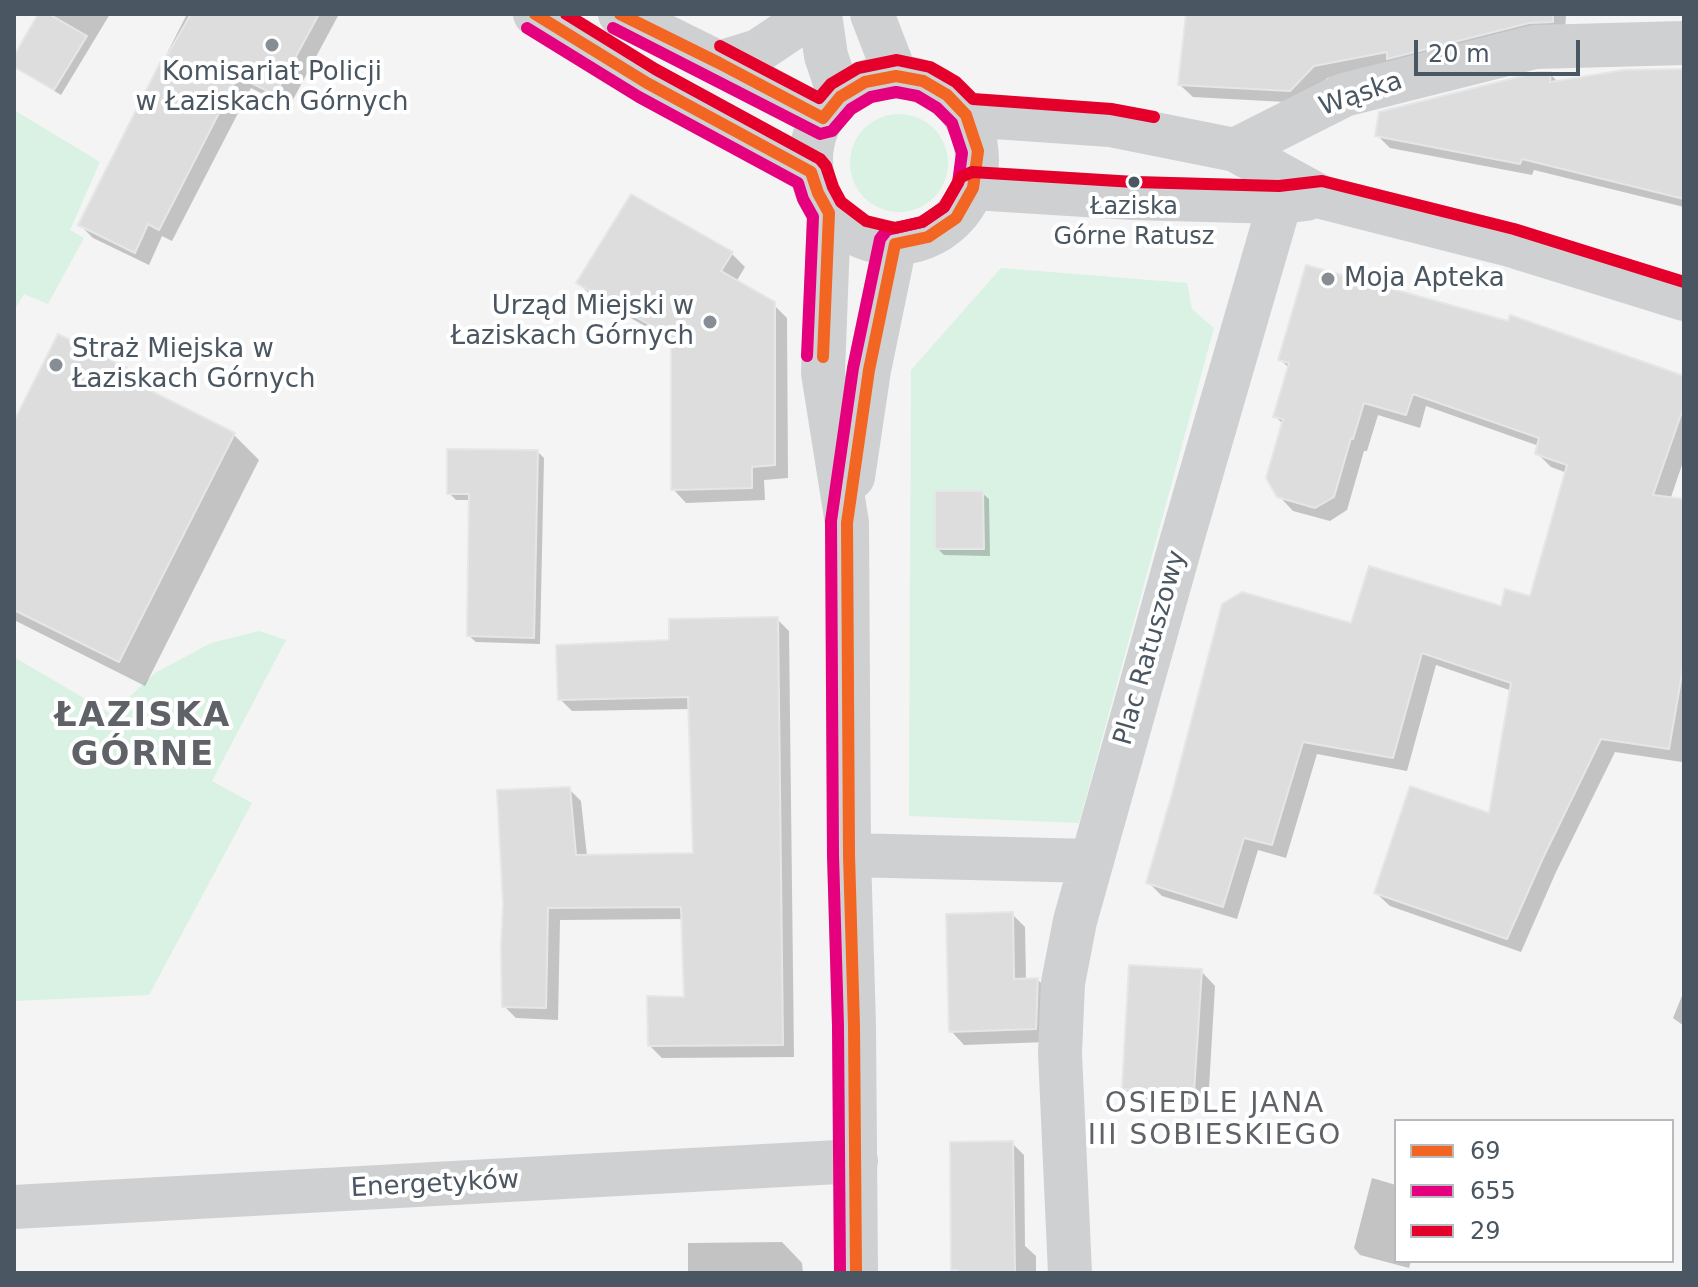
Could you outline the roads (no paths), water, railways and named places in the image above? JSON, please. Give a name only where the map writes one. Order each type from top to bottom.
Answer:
[{"type":"street","points":[[535,14],[647,83],[811,172]]},
{"type":"street","points":[[620,14],[719,63],[831,108]]},
{"type":"street","points":[[719,63],[758,51],[791,29],[804,14]]},
{"type":"street","points":[[820,14],[831,108]]},
{"type":"street","points":[[872,14],[896,76]]},
{"type":"street","name":"Wąska","points":[[1235,150],[1344,95],[1535,47],[1684,43]]},
{"type":"street","points":[[896,76],[923,81],[947,95],[966,115],[978,151],[973,188],[956,218],[928,237],[895,244],[859,236],[829,213],[811,172],[813,144],[831,108],[865,82],[896,76]]},
{"type":"street","points":[[966,115],[1110,125],[1235,150],[1300,200]]},
{"type":"street","points":[[973,188],[1133,198],[1300,200],[1501,242],[1684,299]]},
{"type":"street","name":"Plac Ratuszowy","points":[[1070,1273],[1060,1053],[1063,983],[1075,921],[1181,543],[1300,200]]},
{"type":"street","points":[[829,213],[823,373],[847,523]]},
{"type":"street","points":[[856,1273],[847,523],[869,370],[895,244]]},
{"type":"street","points":[[849,855],[1092,861]]},
{"type":"street","name":"Energetyków","points":[[14,1207],[856,1161]]},
{"type":"place","name":"Komisariat Policji w Łaziskach Górnych","points":[[272,45]]},
{"type":"place","name":"Łaziska Górne Ratusz","points":[[1134,182]]},
{"type":"place","name":"Moja Apteka","points":[[1328,279]]},
{"type":"place","name":"Urząd Miejski w Łaziskach Górnych","points":[[710,322]]},
{"type":"place","name":"Straż Miejska w Łaziskach Górnych","points":[[56,365]]},
{"type":"district","name":"ŁAZISKA GÓRNE","points":[[143,736]]},
{"type":"district","name":"OSIEDLE JANA III SOBIESKIEGO","points":[[1215,1121]]}]
